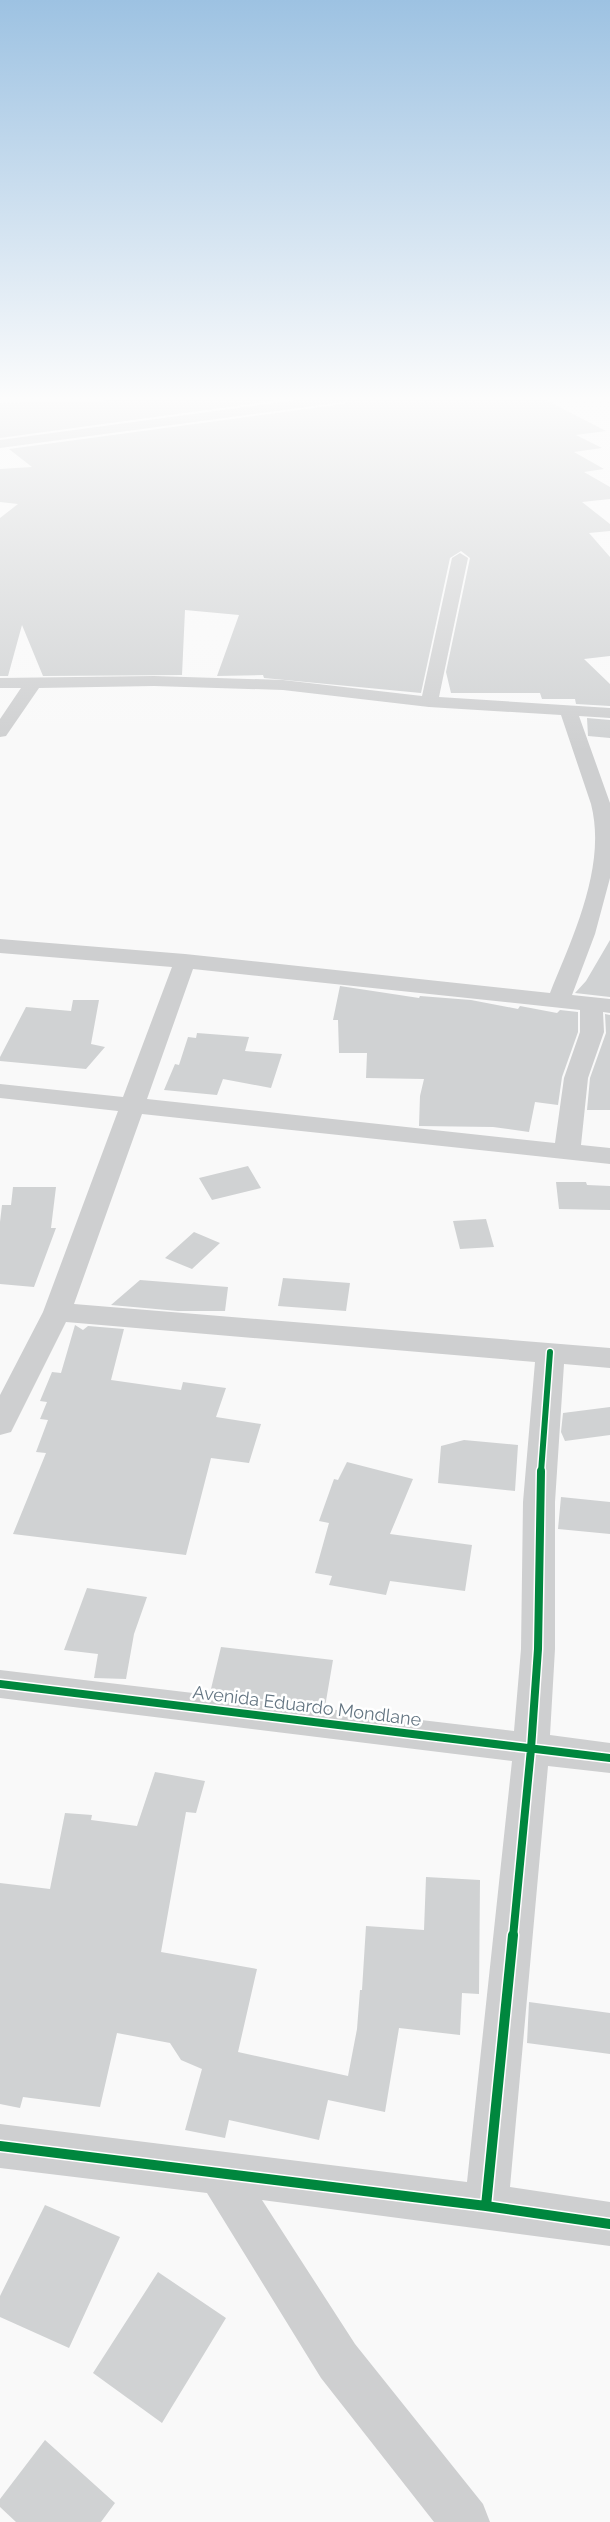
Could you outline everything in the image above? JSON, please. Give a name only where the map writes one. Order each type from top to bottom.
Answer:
[{"type":"street","points":[[429,702],[460,558]]},
{"type":"street","points":[[0,683],[154,681],[283,685],[429,702],[568,712],[610,713]]},
{"type":"street","points":[[0,732],[33,683]]},
{"type":"street","points":[[559,1000],[572,971],[588,924],[599,890],[606,855],[604,817],[568,712]]},
{"type":"street","points":[[0,946],[185,961],[601,1006],[576,1078],[567,1152]]},
{"type":"street","points":[[0,1424],[57,1312],[185,961]]},
{"type":"street","points":[[0,1091],[610,1156]]},
{"type":"street","points":[[57,1312],[610,1358]]},
{"type":"street","points":[[486,2206],[531,1749],[538,1649],[539,1502],[550,1352]]},
{"type":"street","name":"Avenida Eduardo Mondlane","points":[[0,1684],[610,1758]]},
{"type":"street","points":[[0,2146],[486,2206],[610,2224]]},
{"type":"street","points":[[219,2172],[338,2361],[465,2522]]},
{"type":"building","points":[[3,516],[599,516],[610,524],[610,531],[589,533],[610,557],[610,656],[584,659],[610,684],[610,706],[576,704],[575,699],[542,699],[540,693],[451,693],[446,672],[470,558],[461,551],[450,558],[421,693],[264,678],[263,675],[217,676],[239,615],[185,610],[182,675],[43,676],[22,625],[8,676],[0,676],[0,518]]},
{"type":"building","points":[[587,718],[610,720],[610,738],[588,736]]},
{"type":"building","points":[[610,940],[610,997],[575,993],[586,981]]},
{"type":"building","points":[[340,986],[419,998],[420,996],[471,1000],[518,1009],[520,1006],[557,1013],[560,1010],[578,1012],[578,1032],[562,1077],[558,1105],[535,1102],[529,1132],[493,1127],[419,1126],[420,1096],[424,1079],[366,1078],[367,1053],[339,1053],[338,1020],[333,1020]]},
{"type":"building","points":[[73,1000],[99,1000],[91,1044],[105,1047],[86,1069],[0,1061],[0,1057],[26,1007],[71,1011]]},
{"type":"building","points":[[605,1014],[610,1015],[610,1110],[587,1110],[590,1078],[606,1033]]},
{"type":"building","points":[[197,1033],[249,1037],[245,1051],[282,1054],[271,1088],[223,1079],[217,1095],[164,1090],[175,1064],[179,1065],[188,1037],[196,1038]]},
{"type":"building","points":[[248,1166],[261,1188],[212,1200],[199,1178]]},
{"type":"building","points":[[556,1182],[586,1182],[587,1185],[610,1186],[610,1210],[559,1209]]},
{"type":"building","points":[[13,1187],[56,1187],[51,1228],[56,1228],[34,1287],[0,1284],[0,1222],[2,1205],[11,1205]]},
{"type":"building","points":[[486,1219],[494,1247],[460,1249],[453,1221]]},
{"type":"building","points":[[194,1232],[220,1243],[192,1269],[165,1258]]},
{"type":"building","points":[[283,1278],[350,1283],[346,1311],[278,1306]]},
{"type":"building","points":[[140,1280],[228,1287],[225,1311],[178,1311],[111,1305]]},
{"type":"building","points":[[75,1325],[83,1330],[88,1326],[124,1329],[111,1380],[181,1390],[183,1382],[226,1388],[216,1417],[261,1424],[249,1463],[211,1458],[186,1555],[13,1534],[46,1453],[36,1452],[48,1420],[40,1419],[47,1402],[40,1401],[52,1372],[61,1373]]},
{"type":"building","points":[[610,1407],[610,1435],[565,1441],[561,1432],[563,1413]]},
{"type":"building","points":[[464,1440],[518,1445],[515,1491],[438,1483],[441,1446]]},
{"type":"building","points":[[347,1462],[413,1479],[390,1534],[472,1545],[465,1591],[390,1581],[386,1595],[329,1585],[332,1576],[315,1573],[329,1523],[319,1521],[334,1479],[338,1480]]},
{"type":"building","points":[[561,1497],[610,1502],[610,1534],[558,1529]]},
{"type":"building","points":[[87,1588],[147,1597],[134,1634],[126,1679],[94,1678],[98,1654],[64,1650]]},
{"type":"building","points":[[221,1647],[333,1660],[325,1707],[210,1693]]},
{"type":"building","points":[[155,1772],[205,1781],[196,1813],[186,1812],[161,1952],[257,1969],[238,2052],[348,2076],[357,2029],[360,1990],[362,1990],[366,1926],[424,1930],[426,1877],[480,1880],[479,1994],[462,1993],[460,2035],[399,2028],[385,2112],[328,2100],[319,2140],[229,2120],[225,2138],[185,2130],[202,2069],[181,2060],[170,2043],[117,2033],[100,2107],[23,2097],[20,2108],[0,2104],[0,1883],[50,1889],[65,1813],[92,1815],[91,1820],[137,1826]]},
{"type":"building","points":[[529,2002],[610,2013],[610,2054],[527,2043]]},
{"type":"building","points":[[45,2205],[120,2237],[69,2348],[0,2317],[0,2296]]},
{"type":"building","points":[[158,2272],[226,2318],[162,2423],[93,2373]]},
{"type":"building","points":[[45,2440],[115,2503],[101,2522],[16,2522],[0,2507],[0,2499]]},
{"type":"cycle path","points":[[486,2206],[531,1749],[538,1649],[539,1502],[550,1352]]},
{"type":"cycle path","points":[[0,1684],[610,1758]]},
{"type":"cycle path","points":[[0,2146],[486,2206],[610,2224]]}]
